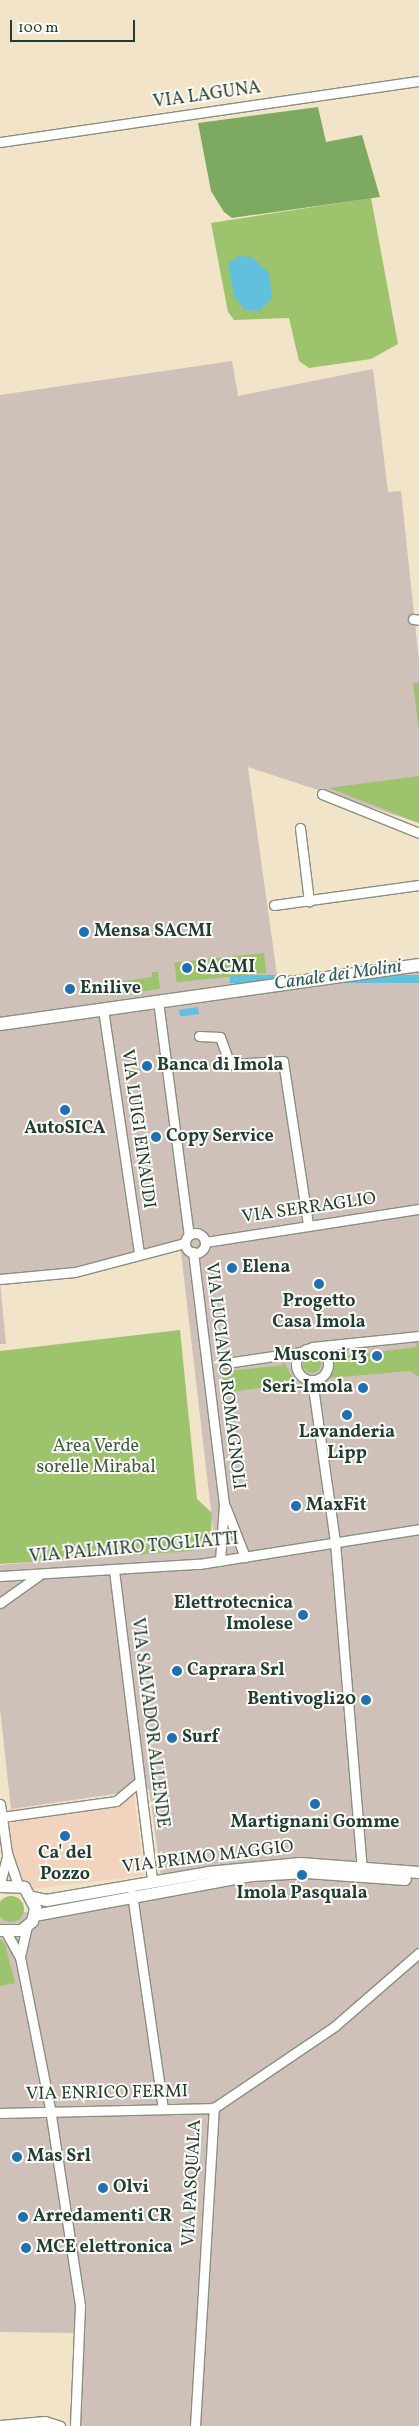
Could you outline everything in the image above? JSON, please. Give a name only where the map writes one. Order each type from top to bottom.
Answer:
[{"type":"main road","points":[[0,1024],[419,965]]},
{"type":"street","name":"VIA LAGUNA","points":[[0,142],[419,82]]},
{"type":"street","points":[[322,794],[419,833]]},
{"type":"street","points":[[300,828],[309,901]]},
{"type":"street","points":[[274,905],[419,885]]},
{"type":"street","points":[[0,1279],[75,1272],[187,1239],[197,1233],[205,1242],[202,1250],[193,1252],[187,1239],[158,1002]]},
{"type":"street","name":"VIA LUIGI EINAUDI","points":[[103,1009],[139,1254]]},
{"type":"street","points":[[199,1036],[220,1037],[230,1064],[283,1061],[308,1225]]},
{"type":"street","name":"VIA SERRAGLIO","points":[[205,1242],[419,1209]]},
{"type":"street","name":"VIA LUCIANO ROMAGNOLI","points":[[193,1252],[224,1504],[220,1561]]},
{"type":"street","points":[[226,1363],[301,1352],[312,1347],[419,1336]]},
{"type":"street","points":[[312,1347],[323,1351],[328,1361],[326,1372],[312,1380]]},
{"type":"street","points":[[301,1352],[296,1361],[298,1372],[312,1380]]},
{"type":"street","points":[[312,1380],[335,1542],[362,1867]]},
{"type":"street","name":"VIA LUCIANO ROMAGNOLI","points":[[224,1504],[245,1557]]},
{"type":"street","name":"VIA PALMIRO TOGLIATTI","points":[[0,1576],[114,1570],[220,1561],[419,1529]]},
{"type":"street","name":"VIA SALVADOR ALLENDE","points":[[114,1570],[152,1880]]},
{"type":"street","points":[[0,1604],[16,1588],[43,1574]]},
{"type":"street","points":[[2,1817],[116,1802],[140,1781]]},
{"type":"street","points":[[0,1804],[7,1853],[18,1885],[32,1897],[34,1914],[27,1926],[20,1957]]},
{"type":"street","points":[[7,1853],[0,1885],[18,1885]]},
{"type":"street","name":"VIA PRIMO MAGGIO","points":[[32,1897],[46,1900],[152,1880],[300,1863],[419,1872]]},
{"type":"street","name":"VIA PRIMO MAGGIO","points":[[34,1914],[132,1894],[295,1872],[419,1880]]},
{"type":"street","points":[[132,1894],[163,2110]]},
{"type":"street","points":[[27,1926],[3,1931],[20,1957],[50,2109],[80,2306],[75,2426]]},
{"type":"street","name":"VIA PASQUALA","points":[[195,2426],[214,2108],[336,2026],[419,1953]]},
{"type":"street","name":"VIA ENRICO FERMI","points":[[0,2113],[50,2109],[163,2110],[214,2108]]},
{"type":"street","points":[[0,2425],[36,2423],[60,2426]]},
{"type":"shaded area","points":[[232,361],[238,396],[373,369],[388,492],[401,491],[419,661],[419,823],[248,767],[278,982],[419,965],[419,2426],[79,2426],[78,2333],[0,2332],[0,1916],[163,1891],[149,1789],[11,1809],[0,1708],[0,1565],[215,1545],[180,1244],[71,1273],[0,1279],[0,395]]},
{"type":"shaded area","points":[[0,1281],[6,1344],[0,1344]]},
{"type":"shaded area","points":[[134,1794],[144,1875],[10,1892],[0,1810]]},
{"type":"green space","points":[[318,107],[326,142],[362,135],[380,197],[232,218],[224,212],[211,191],[198,123]]},
{"type":"green space","points":[[371,198],[398,344],[371,359],[309,368],[299,361],[289,318],[234,320],[228,312],[211,223]]},
{"type":"green space","points":[[413,683],[419,683],[419,733]]},
{"type":"green space","points":[[419,776],[419,823],[329,788]]},
{"type":"green space","points":[[264,953],[266,973],[177,982],[174,962]]},
{"type":"green space","points":[[152,972],[158,972],[160,989],[106,996],[104,984],[152,977]]},
{"type":"green space","name":"Area Verde sorelle Mirabal","points":[[180,1330],[197,1499],[212,1513],[211,1542],[192,1551],[0,1564],[0,1351]]},
{"type":"green space","points":[[416,1341],[419,1343],[419,1377],[410,1371],[330,1378],[338,1351],[340,1357],[417,1347]]},
{"type":"green space","points":[[312,1355],[318,1358],[321,1364],[318,1370],[312,1373],[306,1370],[303,1364],[306,1358]]},
{"type":"green space","points":[[282,1359],[296,1383],[224,1393],[222,1372],[283,1365]]},
{"type":"green space","points":[[11,1896],[20,1900],[24,1909],[20,1918],[11,1922],[2,1918],[-2,1909],[2,1900]]},
{"type":"green space","points":[[0,1939],[5,1944],[15,1983],[0,1986]]},
{"type":"water","points":[[239,256],[252,257],[269,273],[272,298],[260,311],[245,310],[234,296],[228,264]]},
{"type":"water","name":"Canale dei Molini","points":[[230,975],[419,975],[419,983],[230,983]]},
{"type":"water","points":[[198,1007],[199,1014],[180,1017],[179,1010]]},
{"type":"place","name":"Mensa SACMI","points":[[84,932]]},
{"type":"place","name":"SACMI","points":[[187,968]]},
{"type":"place","name":"Enilive","points":[[70,989]]},
{"type":"place","name":"Banca di Imola","points":[[147,1066]]},
{"type":"place","name":"AutoSICA","points":[[65,1110]]},
{"type":"place","name":"Copy Service","points":[[156,1137]]},
{"type":"place","name":"Elena","points":[[232,1268]]},
{"type":"place","name":"Progetto Casa Imola","points":[[319,1284]]},
{"type":"place","name":"Musconi 13","points":[[377,1356]]},
{"type":"place","name":"Seri-Imola","points":[[363,1388]]},
{"type":"place","name":"Lavanderia Lipp","points":[[347,1415]]},
{"type":"place","name":"MaxFit","points":[[296,1506]]},
{"type":"place","name":"Elettrotecnica Imolese","points":[[303,1615]]},
{"type":"place","name":"Caprara Srl","points":[[177,1671]]},
{"type":"place","name":"Bentivogli20","points":[[366,1700]]},
{"type":"place","name":"Surf","points":[[172,1738]]},
{"type":"place","name":"Martignani Gomme","points":[[315,1804]]},
{"type":"place","name":"Ca' del Pozzo","points":[[65,1836]]},
{"type":"place","name":"Imola Pasquala","points":[[302,1875]]},
{"type":"place","name":"Mas Srl","points":[[17,2157]]},
{"type":"place","name":"Olvi","points":[[103,2188]]},
{"type":"place","name":"Arredamenti CR","points":[[23,2217]]},
{"type":"place","name":"MCE elettronica","points":[[26,2248]]}]
